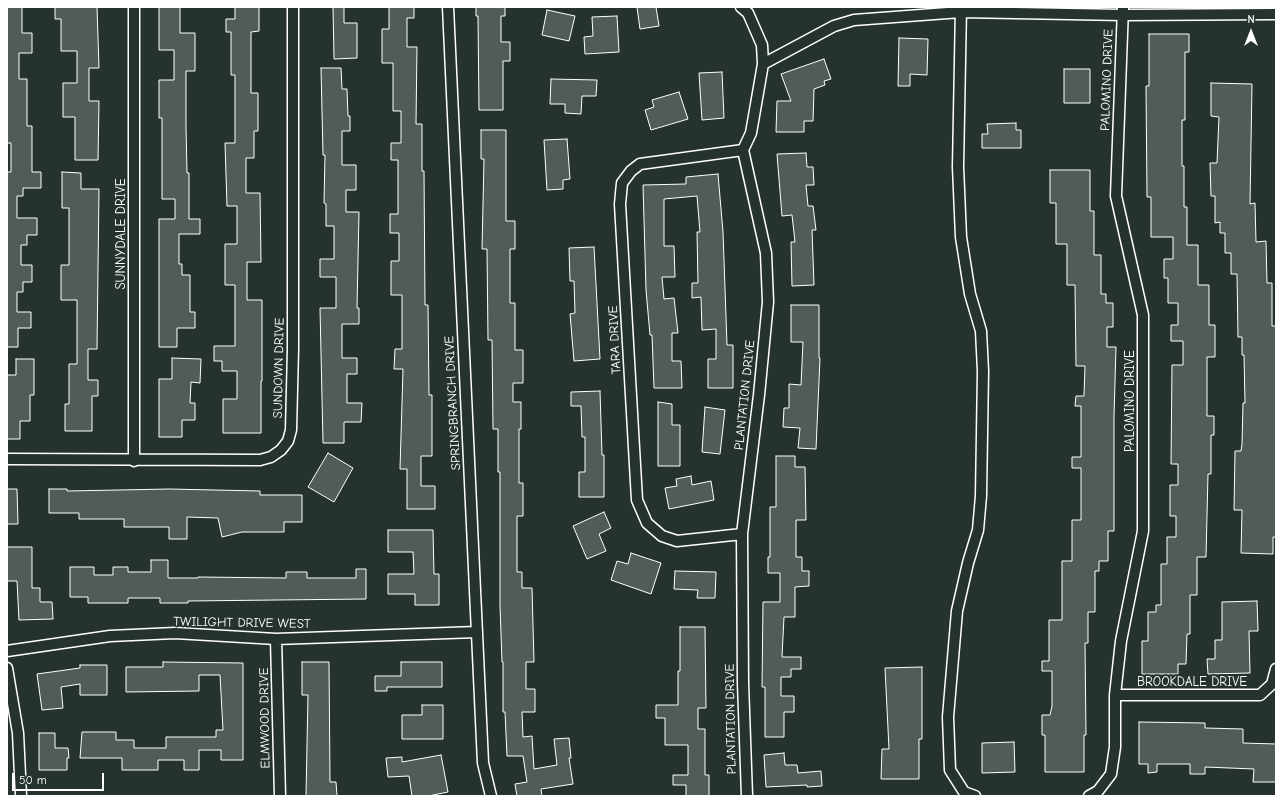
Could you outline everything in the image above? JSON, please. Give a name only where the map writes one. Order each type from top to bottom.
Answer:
[{"type":"street","name":"SUNNYDALE DRIVE","points":[[134,7],[134,461]]},
{"type":"street","name":"SUNDOWN DRIVE","points":[[7,459],[134,461],[260,460],[271,457],[281,450],[288,441],[291,430],[293,349],[293,7]]},
{"type":"street","name":"SPRINGBRANCH DRIVE","points":[[448,7],[483,763],[491,796]]},
{"type":"street","points":[[741,7],[748,14],[762,45],[763,64],[751,132],[743,150]]},
{"type":"street","points":[[763,64],[834,26],[854,20],[961,9],[1276,14]]},
{"type":"street","points":[[961,9],[958,167],[961,237],[970,294],[981,331],[983,371],[981,496],[978,530],[968,563],[957,611],[949,724],[950,770],[964,792],[975,796]]},
{"type":"street","name":"PALOMINO DRIVE","points":[[1089,796],[1098,791],[1111,774],[1115,747],[1115,695],[1121,641],[1143,531],[1143,315],[1116,196],[1123,11]]},
{"type":"street","name":"TARA DRIVE","points":[[742,534],[677,541],[662,536],[647,523],[637,500],[620,204],[622,183],[631,171],[640,164],[743,150]]},
{"type":"street","name":"PLANTATION DRIVE","points":[[743,150],[766,253],[768,302],[759,395],[742,534],[743,683],[747,796]]},
{"type":"street","name":"TWILIGHT DRIVE WEST","points":[[7,651],[110,636],[175,633],[276,639],[477,632]]},
{"type":"street","name":"ELMWOOD DRIVE","points":[[276,639],[280,796]]},
{"type":"street","points":[[7,668],[18,733],[21,796]]},
{"type":"street","name":"BROOKDALE DRIVE","points":[[1115,695],[1260,695],[1272,684],[1276,669]]},
{"type":"building","points":[[7,7],[22,7],[22,33],[32,33],[32,53],[19,53],[19,79],[27,79],[27,126],[32,126],[32,172],[41,172],[41,188],[23,188],[23,196],[17,196],[17,218],[37,218],[37,235],[27,235],[27,245],[21,245],[21,265],[32,265],[32,282],[23,282],[23,292],[17,292],[17,312],[31,312],[31,328],[18,328],[18,347],[7,347],[7,172],[11,172],[11,143],[7,143]]},
{"type":"building","points":[[55,7],[97,7],[99,68],[89,68],[89,101],[99,101],[98,160],[75,160],[75,117],[63,117],[63,83],[77,83],[77,51],[61,51],[61,19],[55,19]]},
{"type":"building","points":[[159,7],[180,7],[180,33],[195,33],[195,71],[186,71],[187,173],[189,173],[189,219],[200,219],[200,234],[179,234],[179,264],[182,264],[182,275],[190,275],[190,312],[195,312],[195,328],[177,328],[177,347],[159,347],[159,219],[175,219],[175,199],[162,199],[162,118],[159,118],[159,80],[174,80],[174,50],[159,50]]},
{"type":"building","points":[[235,7],[259,7],[259,31],[251,32],[251,93],[258,93],[258,131],[254,131],[254,158],[246,158],[246,193],[260,193],[261,262],[247,262],[247,300],[262,300],[261,433],[223,433],[223,399],[237,399],[237,371],[222,371],[222,361],[214,361],[214,346],[235,346],[235,285],[225,285],[225,244],[237,244],[237,206],[227,206],[225,143],[235,143],[235,75],[231,75],[231,32],[226,32],[226,19],[235,19]]},
{"type":"building","points":[[333,7],[344,7],[344,23],[357,23],[357,58],[334,59]]},
{"type":"building","points":[[389,7],[414,7],[414,18],[407,18],[407,47],[417,47],[416,124],[422,124],[422,171],[424,171],[425,305],[428,305],[429,395],[432,395],[432,456],[421,456],[421,486],[435,486],[435,509],[407,509],[407,469],[400,469],[403,369],[394,369],[395,349],[402,349],[402,295],[391,295],[391,261],[399,261],[399,233],[390,233],[390,214],[398,214],[398,160],[391,160],[391,143],[401,143],[401,111],[393,111],[393,63],[382,63],[382,29],[389,29]]},
{"type":"building","points":[[476,7],[505,7],[505,16],[501,16],[501,42],[510,42],[510,61],[503,61],[503,110],[479,110],[478,16],[476,16]]},
{"type":"building","points":[[637,7],[656,7],[659,26],[640,29]]},
{"type":"building","points":[[547,10],[575,16],[569,41],[542,35]]},
{"type":"building","points":[[617,16],[619,52],[585,54],[584,37],[593,36],[592,17]]},
{"type":"building","points":[[1149,34],[1189,34],[1189,52],[1185,52],[1185,120],[1182,120],[1182,166],[1184,166],[1184,207],[1187,207],[1187,245],[1198,245],[1198,285],[1209,285],[1209,325],[1215,325],[1215,357],[1207,357],[1207,416],[1214,416],[1214,435],[1211,435],[1211,474],[1208,474],[1206,557],[1197,557],[1197,595],[1190,595],[1190,634],[1187,634],[1186,664],[1178,664],[1178,674],[1142,674],[1142,641],[1148,641],[1148,612],[1156,612],[1156,605],[1161,605],[1161,564],[1167,564],[1167,537],[1176,537],[1176,516],[1170,516],[1170,485],[1178,485],[1178,464],[1171,464],[1172,365],[1183,365],[1183,341],[1171,341],[1171,325],[1178,325],[1178,303],[1168,303],[1168,278],[1164,278],[1164,259],[1173,259],[1173,237],[1151,237],[1151,197],[1147,197],[1146,86],[1149,86]]},
{"type":"building","points":[[899,38],[928,39],[927,75],[910,74],[910,86],[898,86]]},
{"type":"building","points":[[824,59],[831,79],[824,81],[825,85],[814,89],[813,121],[804,121],[804,132],[776,132],[777,101],[791,101],[781,74]]},
{"type":"building","points":[[321,68],[341,68],[342,89],[347,89],[350,131],[342,131],[342,165],[356,165],[356,190],[346,190],[346,212],[359,212],[357,308],[359,308],[359,324],[342,324],[342,358],[357,358],[357,374],[347,374],[347,403],[362,403],[361,422],[344,422],[344,443],[323,443],[320,308],[336,308],[336,277],[320,277],[320,259],[334,259],[334,226],[326,226],[326,204],[324,203],[325,155],[323,155]]},
{"type":"building","points":[[1064,69],[1090,69],[1090,103],[1064,103]]},
{"type":"building","points":[[722,72],[724,118],[702,120],[699,73]]},
{"type":"building","points":[[551,79],[597,80],[596,96],[582,96],[581,114],[565,113],[565,104],[550,104]]},
{"type":"building","points":[[1211,83],[1252,84],[1250,204],[1255,203],[1256,242],[1266,241],[1267,283],[1272,283],[1272,326],[1276,326],[1276,537],[1273,537],[1273,554],[1241,553],[1242,510],[1234,510],[1235,451],[1241,451],[1243,403],[1245,403],[1244,355],[1242,355],[1242,337],[1238,337],[1237,274],[1231,274],[1231,253],[1225,253],[1225,233],[1220,233],[1220,222],[1215,223],[1215,196],[1211,196],[1210,163],[1217,163],[1219,117],[1211,116]]},
{"type":"building","points":[[679,92],[688,119],[651,130],[645,110],[654,107],[652,100]]},
{"type":"building","points":[[1016,123],[1016,130],[1021,130],[1021,148],[982,148],[982,134],[988,134],[987,124]]},
{"type":"building","points":[[481,130],[506,130],[506,221],[515,221],[515,249],[510,249],[510,303],[515,303],[515,350],[523,350],[523,383],[513,383],[513,402],[521,402],[521,429],[519,429],[519,483],[523,483],[523,516],[517,516],[517,572],[522,572],[522,588],[532,588],[534,662],[526,662],[526,689],[535,689],[535,712],[522,712],[523,737],[532,736],[534,769],[557,765],[554,739],[569,738],[571,758],[569,758],[573,784],[541,789],[542,796],[517,796],[515,784],[527,782],[523,756],[507,756],[505,712],[503,712],[503,662],[500,606],[500,472],[498,472],[498,429],[493,429],[492,340],[488,340],[487,249],[482,249],[484,159],[481,159]]},
{"type":"building","points":[[567,139],[570,179],[563,180],[563,189],[547,190],[544,140]]},
{"type":"building","points":[[806,153],[807,167],[813,167],[814,185],[806,185],[808,206],[813,206],[816,230],[812,230],[814,285],[792,286],[791,242],[795,242],[792,215],[782,216],[777,154]]},
{"type":"building","points":[[1050,170],[1090,170],[1090,211],[1094,211],[1094,255],[1101,255],[1101,294],[1106,294],[1106,303],[1113,303],[1113,327],[1107,327],[1107,347],[1116,347],[1114,417],[1114,531],[1108,531],[1108,561],[1099,561],[1099,571],[1095,571],[1095,612],[1088,612],[1088,643],[1085,643],[1086,735],[1084,735],[1084,772],[1045,772],[1045,735],[1042,735],[1042,715],[1050,715],[1052,706],[1052,671],[1042,671],[1042,661],[1049,661],[1049,620],[1062,620],[1062,561],[1072,561],[1072,520],[1081,520],[1081,468],[1072,468],[1072,457],[1081,457],[1081,406],[1075,406],[1076,396],[1084,396],[1085,366],[1076,366],[1075,285],[1067,285],[1067,244],[1056,244],[1056,203],[1050,203]]},
{"type":"building","points":[[62,172],[81,173],[81,189],[99,189],[97,349],[88,349],[88,380],[98,380],[98,396],[92,396],[92,431],[65,431],[65,404],[69,404],[69,364],[77,364],[77,300],[61,300],[61,265],[69,265],[69,208],[62,208]]},
{"type":"building","points":[[718,174],[723,232],[727,345],[733,345],[733,388],[708,388],[708,359],[716,359],[716,329],[702,330],[701,297],[692,298],[692,283],[698,283],[697,232],[700,232],[697,196],[664,199],[664,246],[674,246],[675,277],[662,277],[664,299],[674,298],[678,333],[672,333],[672,361],[681,361],[682,388],[654,388],[652,335],[650,335],[646,290],[643,185],[686,184],[686,177]]},
{"type":"building","points":[[594,247],[600,359],[574,361],[570,314],[575,313],[574,281],[570,281],[569,248]]},
{"type":"building","points":[[791,305],[819,305],[820,358],[816,449],[798,448],[800,428],[783,427],[784,408],[789,408],[789,384],[801,385],[803,342],[791,342]]},
{"type":"building","points":[[172,358],[201,359],[200,383],[191,382],[190,403],[195,403],[195,420],[182,420],[182,437],[159,437],[159,379],[172,379]]},
{"type":"building","points":[[16,359],[34,359],[34,395],[30,395],[30,421],[20,421],[20,439],[7,439],[7,375],[16,375]]},
{"type":"building","points":[[600,391],[602,455],[604,455],[604,497],[579,497],[579,472],[585,472],[585,437],[582,437],[581,406],[571,406],[571,392]]},
{"type":"building","points":[[658,402],[672,404],[672,425],[680,425],[680,466],[658,466]]},
{"type":"building","points":[[705,407],[725,410],[720,454],[702,452]]},
{"type":"building","points":[[328,453],[353,468],[334,502],[308,487]]},
{"type":"building","points":[[776,456],[795,456],[795,467],[805,467],[806,520],[796,520],[796,557],[802,557],[802,571],[809,571],[809,586],[795,587],[795,617],[784,617],[782,657],[801,657],[801,669],[791,669],[791,677],[781,677],[781,696],[794,696],[794,712],[784,712],[784,737],[765,737],[765,687],[762,687],[763,602],[780,602],[780,573],[768,573],[768,557],[770,557],[770,507],[776,507]]},
{"type":"building","points":[[691,476],[692,485],[711,481],[714,500],[669,509],[665,488],[677,486],[676,479]]},
{"type":"building","points":[[7,489],[17,489],[18,524],[7,524]]},
{"type":"building","points":[[49,489],[67,489],[67,491],[169,489],[260,491],[260,495],[302,495],[302,522],[284,522],[284,532],[242,532],[222,537],[218,518],[187,517],[187,539],[169,539],[169,527],[124,527],[124,519],[79,519],[79,513],[49,513]]},
{"type":"building","points":[[604,512],[611,528],[599,534],[606,551],[587,559],[573,526]]},
{"type":"building","points":[[388,530],[433,530],[434,574],[439,574],[439,605],[415,605],[415,594],[388,594],[388,574],[414,574],[413,552],[388,552]]},
{"type":"building","points":[[7,547],[32,547],[32,588],[40,588],[40,602],[52,602],[53,619],[19,620],[17,581],[7,581]]},
{"type":"building","points":[[631,553],[661,563],[651,594],[611,580],[617,561],[628,564]]},
{"type":"building","points":[[151,560],[168,560],[168,578],[286,578],[286,572],[307,572],[307,578],[356,578],[356,569],[366,569],[366,599],[188,601],[188,603],[160,603],[160,598],[128,598],[128,603],[88,603],[88,597],[70,597],[70,567],[94,567],[94,575],[113,575],[113,567],[128,567],[128,572],[151,572]]},
{"type":"building","points":[[675,571],[716,572],[715,598],[697,598],[698,590],[674,589]]},
{"type":"building","points":[[1257,601],[1258,631],[1249,631],[1250,673],[1208,674],[1207,659],[1215,659],[1215,640],[1222,640],[1222,602]]},
{"type":"building","points":[[680,627],[705,627],[706,708],[698,708],[698,729],[705,729],[705,775],[709,775],[709,796],[686,796],[686,785],[673,785],[673,775],[688,775],[688,745],[665,745],[665,718],[656,718],[656,705],[678,705]]},
{"type":"building","points":[[163,662],[243,663],[243,760],[221,760],[221,750],[199,750],[199,770],[184,770],[184,760],[158,760],[158,770],[122,770],[122,758],[80,758],[82,732],[116,732],[116,740],[134,740],[134,748],[166,748],[166,737],[216,737],[216,730],[223,730],[220,675],[199,675],[199,691],[126,692],[126,667],[163,667]]},
{"type":"building","points":[[302,662],[329,662],[330,782],[336,782],[337,796],[306,796],[308,695],[302,695]]},
{"type":"building","points":[[401,662],[442,662],[442,687],[387,687],[387,691],[375,691],[375,676],[401,676]]},
{"type":"building","points":[[80,665],[107,665],[107,695],[80,695],[80,684],[61,687],[63,708],[42,710],[37,674],[80,668]]},
{"type":"building","points":[[922,667],[922,739],[919,739],[919,779],[881,779],[882,749],[889,749],[885,668]]},
{"type":"building","points":[[422,705],[443,705],[443,739],[402,739],[402,715],[422,715]]},
{"type":"building","points":[[1139,722],[1205,723],[1205,728],[1243,729],[1243,743],[1276,744],[1276,782],[1253,782],[1254,769],[1205,767],[1205,774],[1190,774],[1190,764],[1157,764],[1157,772],[1148,773],[1148,764],[1139,764]]},
{"type":"building","points":[[39,733],[55,733],[55,748],[68,748],[69,758],[67,758],[67,770],[39,770]]},
{"type":"building","points":[[1014,742],[1015,772],[982,773],[982,743]]},
{"type":"building","points":[[784,753],[785,765],[797,765],[798,773],[821,771],[822,786],[807,787],[807,785],[766,787],[764,755]]},
{"type":"building","points":[[441,755],[448,792],[428,796],[412,796],[409,776],[388,777],[386,758],[402,757],[402,762]]}]
